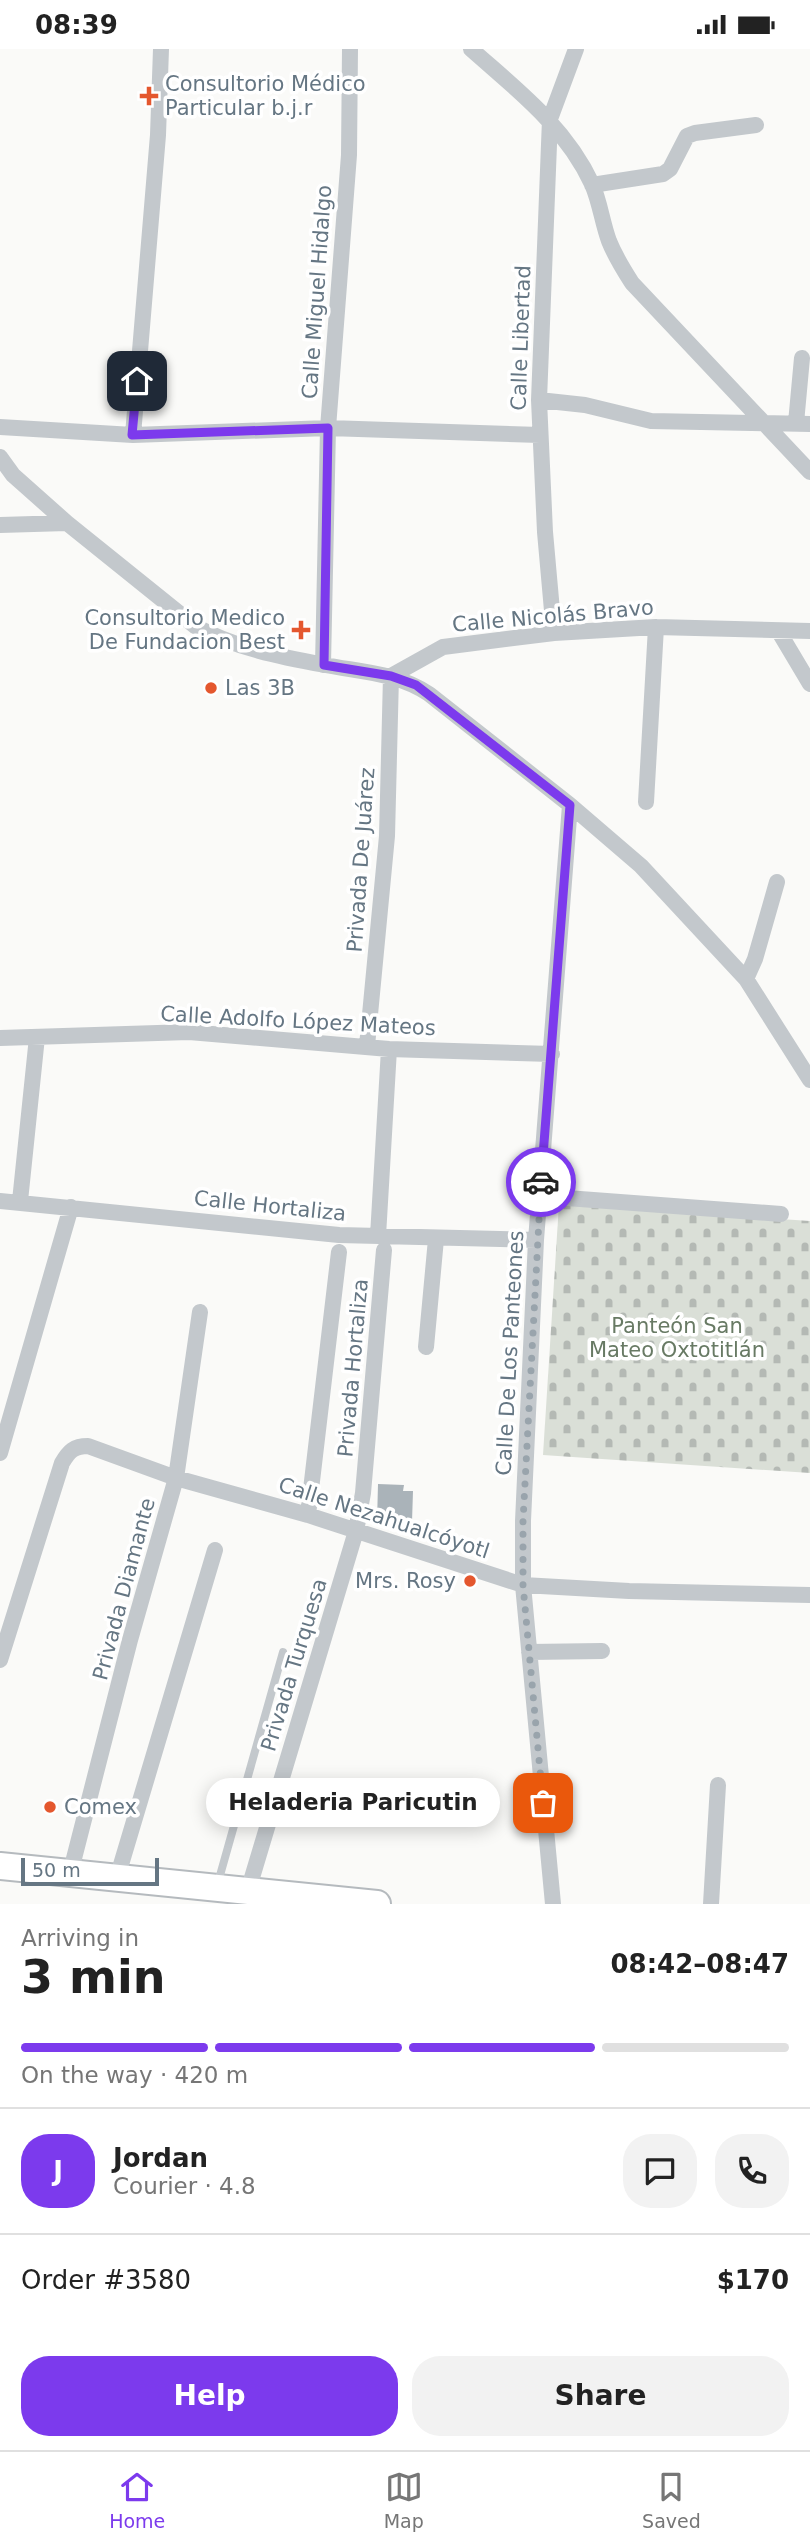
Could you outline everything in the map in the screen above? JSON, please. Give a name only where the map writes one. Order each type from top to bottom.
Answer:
[{"type":"main road","points":[[0,1866],[377,1904]]},
{"type":"street","points":[[132,435],[158,135],[161,49]]},
{"type":"street","name":"Calle Miguel Hidalgo","points":[[324,665],[328,428],[349,155],[350,49]]},
{"type":"street","points":[[471,49],[550,119],[570,148],[592,185],[608,240],[632,283],[810,472]]},
{"type":"street","name":"Calle Libertad","points":[[554,633],[544,532],[539,400],[550,119],[576,49]]},
{"type":"street","points":[[592,185],[658,177],[670,169],[687,136],[757,125]]},
{"type":"street","points":[[539,400],[585,405],[651,421],[803,423],[802,358]]},
{"type":"street","points":[[0,427],[132,435],[328,428],[540,435]]},
{"type":"street","points":[[1,463],[67,523],[195,627],[218,639],[324,665],[391,676],[416,685],[429,694],[570,805],[641,866],[746,979],[810,1080]]},
{"type":"street","points":[[0,525],[67,523]]},
{"type":"street","points":[[646,802],[656,627]]},
{"type":"street","name":"Calle Nicolás Bravo","points":[[391,676],[443,647],[554,633],[656,627],[810,631]]},
{"type":"street","points":[[779,632],[810,684]]},
{"type":"street","name":"Privada De Juárez","points":[[367,1047],[387,837],[391,676]]},
{"type":"street","name":"Calle De Los Panteones","points":[[553,1904],[523,1585],[523,1521],[536,1240],[570,805]]},
{"type":"street","points":[[746,979],[755,959],[777,882]]},
{"type":"street","name":"Calle Adolfo López Mateos","points":[[0,1038],[189,1032],[389,1049],[552,1054]]},
{"type":"street","points":[[20,1201],[37,1037]]},
{"type":"street","name":"Privada Hortaliza","points":[[356,1531],[363,1493],[381,1243],[389,1049]]},
{"type":"street","points":[[540,1196],[781,1214]]},
{"type":"street","name":"Calle Hortaliza","points":[[0,1201],[20,1201],[381,1243],[436,1239],[536,1240]]},
{"type":"street","points":[[0,1453],[71,1207]]},
{"type":"street","points":[[426,1347],[436,1239]]},
{"type":"street","points":[[308,1515],[339,1252]]},
{"type":"street","name":"Privada Diamante","points":[[70,1874],[130,1640],[176,1478],[200,1311]]},
{"type":"street","name":"Calle Nezahualcóyotl","points":[[0,1660],[62,1463],[72,1449],[78,1446],[88,1446],[176,1478],[308,1515],[523,1585],[629,1591],[810,1595]]},
{"type":"street","name":"Privada Turquesa","points":[[248,1891],[356,1531]]},
{"type":"street","points":[[117,1878],[215,1550]]},
{"type":"street","points":[[529,1652],[602,1651]]},
{"type":"street","points":[[711,1904],[718,1785]]},
{"type":"lane","points":[[216,1888],[283,1652]]},
{"type":"green space","name":"Panteón San Mateo Oxtotitlán","points":[[559,1204],[810,1221],[810,1473],[543,1455]]},
{"type":"building","points":[[378,1484],[404,1485],[403,1491],[413,1491],[412,1522],[377,1522]]},
{"type":"way so far","points":[[541,1182],[523,1521],[523,1585],[543,1803]]},
{"type":"place","name":"Consultorio Médico Particular b.j.r","points":[[149,96]]},
{"type":"place","name":"Consultorio Medico De Fundacion Best","points":[[301,630]]},
{"type":"place","name":"Las 3B","points":[[211,688]]},
{"type":"place","name":"Mrs. Rosy","points":[[470,1581]]},
{"type":"place","name":"Heladeria Paricutin","points":[[543,1803]]},
{"type":"place","name":"Comex","points":[[50,1807]]},
{"type":"route","points":[[137,381],[132,435],[328,428],[324,665],[391,676],[416,685],[570,805],[541,1182]]}]
